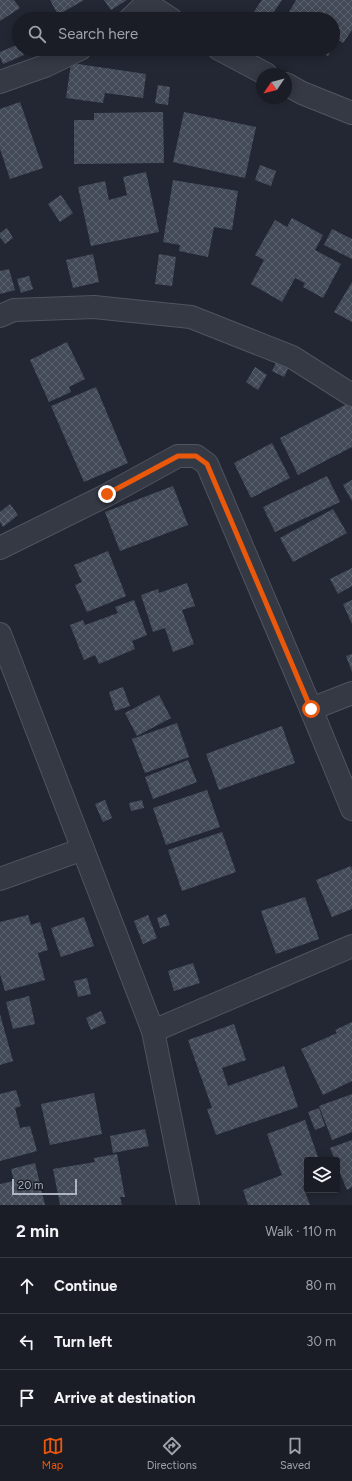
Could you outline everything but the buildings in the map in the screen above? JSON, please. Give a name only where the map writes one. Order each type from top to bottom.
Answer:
[{"type":"street","points":[[137,12],[148,1],[163,12]]},
{"type":"street","points":[[0,82],[45,66],[66,56]]},
{"type":"street","points":[[232,56],[256,69]]},
{"type":"street","points":[[292,87],[302,93],[352,113]]},
{"type":"street","points":[[0,316],[14,310],[94,307],[191,317],[292,357],[352,395]]},
{"type":"street","points":[[0,548],[178,456],[196,456],[207,464],[352,809]]},
{"type":"street","points":[[0,634],[153,1031],[188,1205]]},
{"type":"street","points":[[311,709],[352,693]]},
{"type":"street","points":[[0,879],[83,849]]},
{"type":"street","points":[[153,1031],[352,946]]},
{"type":"route","points":[[107,494],[178,456],[196,456],[207,464],[311,709]]}]
